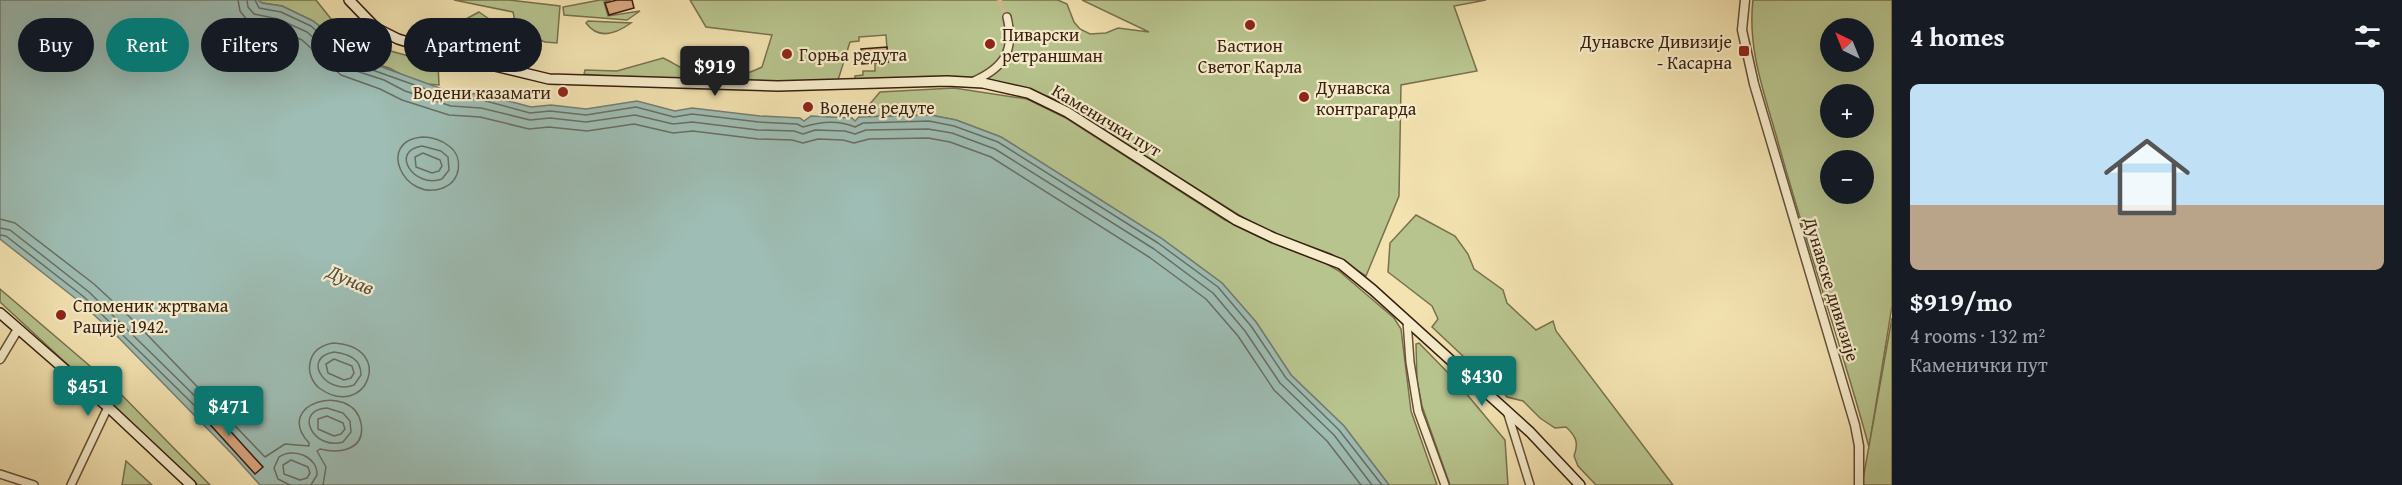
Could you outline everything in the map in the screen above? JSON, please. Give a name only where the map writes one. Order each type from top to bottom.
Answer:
[{"type":"main road","name":"Каменички пут","points":[[349,0],[376,28],[398,39],[453,56],[549,79],[778,86],[971,82],[1028,93],[1067,112],[1236,220],[1274,238],[1341,264],[1507,411],[1557,458],[1580,485]]},
{"type":"main road","points":[[0,313],[108,407],[191,485]]},
{"type":"street","name":"Дунавске дивизије","points":[[1745,0],[1742,30],[1754,84],[1853,417],[1858,446],[1859,485]]},
{"type":"street","points":[[971,82],[985,76],[1004,58],[1009,48],[1011,34],[1007,17]]},
{"type":"street","points":[[1407,321],[1410,362],[1418,411],[1445,485]]},
{"type":"street","points":[[0,359],[18,329]]},
{"type":"street","points":[[71,485],[108,407]]},
{"type":"street","points":[[1507,411],[1530,485]]},
{"type":"street","points":[[0,474],[34,485]]},
{"type":"green space","points":[[258,0],[316,0],[330,18],[311,18],[311,20],[282,6],[262,3]]},
{"type":"green space","points":[[454,0],[509,0],[560,6],[557,43],[542,41],[542,18],[514,18],[513,12]]},
{"type":"green space","points":[[611,0],[604,2],[608,16],[640,11],[627,20],[564,15],[563,7]]},
{"type":"green space","points":[[690,0],[1058,0],[1067,4],[1074,22],[1080,29],[1090,34],[1106,33],[1118,28],[1149,32],[1082,0],[1486,0],[1454,6],[1477,71],[1401,85],[1399,196],[1366,276],[1331,254],[1258,227],[1052,98],[1028,90],[979,80],[955,78],[855,79],[855,76],[863,75],[863,71],[875,71],[875,63],[888,62],[886,35],[859,37],[859,41],[850,42],[838,80],[813,83],[648,80],[584,74],[585,70],[617,71],[663,58],[692,71],[719,66],[747,73],[762,67],[772,35],[706,27]]},
{"type":"green space","points":[[1753,0],[1892,0],[1892,306],[1869,447],[1763,89],[1753,36]]},
{"type":"green space","points":[[479,12],[488,18],[468,18]]},
{"type":"green space","points":[[588,21],[631,23],[620,30],[602,34],[591,29],[586,23]]},
{"type":"green space","points":[[392,51],[404,55],[404,72],[438,72],[439,85],[410,79],[392,70]]},
{"type":"green space","points":[[954,88],[1027,99],[1066,118],[1225,220],[1272,243],[1325,263],[1339,271],[1394,318],[1401,329],[1411,411],[1437,485],[1389,485],[1344,426],[1291,375],[1256,322],[1222,283],[1161,238],[1001,137],[956,120],[930,115],[859,117],[880,92]]},
{"type":"green space","points":[[1416,215],[1455,236],[1468,254],[1474,269],[1503,290],[1507,303],[1536,330],[1553,321],[1556,331],[1673,485],[1596,485],[1578,466],[1574,456],[1576,440],[1566,427],[1555,428],[1540,418],[1523,401],[1507,397],[1490,376],[1480,372],[1432,327],[1438,319],[1432,306],[1388,272],[1390,243]]},
{"type":"green space","points":[[0,289],[111,384],[210,485],[198,485],[0,302]]},
{"type":"green space","points":[[1892,318],[1892,485],[1862,485]]},
{"type":"green space","points":[[1419,343],[1455,380],[1505,440],[1508,485],[1450,485],[1422,406],[1417,381],[1416,344]]},
{"type":"green space","points":[[126,461],[152,485],[122,485]]},
{"type":"water","name":"Дунав","points":[[0,0],[258,0],[262,3],[282,6],[311,20],[311,72],[392,71],[453,93],[482,94],[531,107],[551,105],[586,109],[637,101],[675,111],[692,108],[800,118],[804,121],[811,116],[852,118],[855,121],[859,117],[930,115],[956,120],[1001,137],[1161,238],[1222,283],[1256,322],[1291,375],[1344,426],[1389,485],[260,485],[119,338],[80,302],[0,239]]},
{"type":"building","points":[[632,0],[634,8],[609,15],[605,3]]},
{"type":"building","points":[[887,47],[888,62],[862,64],[861,49]]},
{"type":"building","points":[[203,401],[263,467],[255,474],[195,408]]},
{"type":"tunnel","points":[[998,0],[1007,17]]},
{"type":"place","name":"Бастион Светог Карла","points":[[1250,25]]},
{"type":"place","name":"Пиварски ретраншман","points":[[990,44]]},
{"type":"place","name":"Дунавске Дивизије - Касарна","points":[[1744,51]]},
{"type":"place","name":"Горња редута","points":[[787,54]]},
{"type":"place","name":"Водени казамати","points":[[563,92]]},
{"type":"place","name":"Дунавска контрагарда","points":[[1304,97]]},
{"type":"place","name":"Водене редуте","points":[[808,107]]},
{"type":"place","name":"Споменик жртвама Рације 1942.","points":[[61,315]]}]
